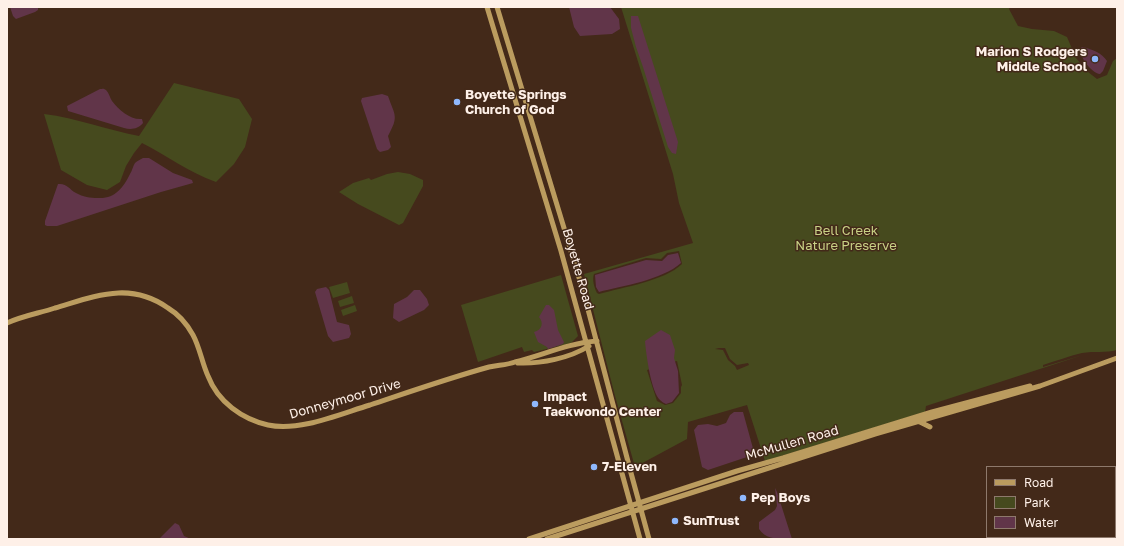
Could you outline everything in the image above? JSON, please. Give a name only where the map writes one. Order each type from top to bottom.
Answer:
[{"type":"street","name":"Boyette Road","points":[[487,7],[562,251],[640,539]]},
{"type":"street","name":"Boyette Road","points":[[497,7],[570,247],[597,341],[639,503],[650,539]]},
{"type":"street","name":"Donneymoor Drive","points":[[7,323],[99,295],[131,292],[145,296],[163,304],[176,313],[185,323],[193,334],[208,378],[226,403],[239,413],[251,419],[269,425],[288,427],[300,426],[334,416],[487,368],[514,363],[580,343],[588,344],[597,341]]},
{"type":"street","name":"Donneymoor Drive","points":[[514,363],[543,363],[582,350],[588,344]]},
{"type":"street","name":"McMullen Road","points":[[529,539],[631,509],[641,509],[917,421],[1002,398],[1117,358]]},
{"type":"street","name":"McMullen Road","points":[[547,539],[631,509],[639,503],[737,471],[908,419],[1064,377]]},
{"type":"street","points":[[917,421],[930,427]]},
{"type":"green space","name":"Bell Creek Nature Preserve","points":[[621,7],[1010,7],[1009,9],[1018,26],[1054,31],[1067,37],[1076,58],[1088,72],[1097,79],[1107,75],[1113,61],[1117,58],[1117,350],[1082,353],[1067,357],[1043,365],[1043,367],[1083,355],[926,406],[925,412],[765,461],[747,405],[688,422],[687,439],[635,467],[584,274],[693,243],[679,203],[673,174]],"holes":[[[679,251],[682,264],[665,275],[632,286],[599,294],[597,293],[593,278],[594,274],[646,258],[661,259],[667,253]],[[725,348],[730,359],[737,365],[748,363],[749,365],[737,370],[728,360],[723,350],[715,349]],[[677,361],[682,385],[681,393],[673,403],[665,405],[657,401],[647,370]]]},
{"type":"green space","points":[[174,83],[239,99],[252,119],[245,147],[234,164],[216,182],[196,174],[142,143],[126,166],[120,182],[107,190],[87,185],[61,170],[44,114],[68,118],[139,136]]},
{"type":"green space","points":[[398,172],[410,174],[423,180],[423,186],[403,223],[399,225],[358,204],[339,192],[353,183],[369,178],[371,180],[387,174]]},
{"type":"green space","points":[[561,275],[578,336],[571,343],[534,352],[532,350],[524,352],[522,347],[478,362],[461,305]]},
{"type":"green space","points":[[347,282],[350,293],[333,298],[329,287]]},
{"type":"green space","points":[[352,296],[354,303],[340,307],[338,301]]},
{"type":"green space","points":[[355,305],[357,311],[343,316],[341,310]]},
{"type":"water","points":[[10,7],[38,7],[38,10],[16,19],[13,16]]},
{"type":"water","points":[[569,7],[610,7],[619,19],[620,29],[612,34],[580,36],[574,27]]},
{"type":"water","points":[[631,16],[638,16],[678,142],[676,154],[672,153],[668,147],[636,47],[631,28]]},
{"type":"water","points":[[1082,47],[1096,52],[1107,61],[1103,71],[1100,74],[1093,71],[1084,60],[1080,52]]},
{"type":"water","points":[[100,89],[106,90],[112,101],[121,111],[133,118],[142,119],[143,123],[137,128],[127,129],[68,111],[67,106]]},
{"type":"water","points":[[382,94],[388,96],[394,112],[395,120],[388,136],[391,147],[388,150],[380,152],[377,149],[361,101],[362,98]]},
{"type":"water","points":[[143,158],[149,158],[173,173],[192,180],[193,183],[57,226],[45,225],[45,221],[58,184],[66,185],[76,193],[84,196],[98,198],[109,197],[118,192],[131,173],[135,163]]},
{"type":"water","points":[[678,253],[681,263],[663,274],[642,282],[599,292],[596,287],[595,275],[646,260],[662,261],[668,255]]},
{"type":"water","points":[[326,287],[329,290],[337,322],[349,325],[351,334],[349,338],[333,342],[328,336],[315,292],[317,289]]},
{"type":"water","points":[[414,290],[420,290],[427,299],[429,305],[424,310],[399,322],[393,318],[394,304],[407,297]]},
{"type":"water","points":[[546,305],[549,305],[554,310],[558,330],[564,342],[563,344],[548,349],[538,342],[534,332],[539,330],[542,324],[539,317]]},
{"type":"water","points":[[661,330],[670,335],[675,350],[674,358],[678,371],[679,393],[672,402],[666,404],[660,400],[654,389],[646,355],[645,341]]},
{"type":"water","points":[[734,412],[743,412],[754,452],[750,456],[708,470],[702,467],[694,430],[698,425],[708,424],[717,426],[726,423],[730,415]]},
{"type":"water","points":[[775,488],[792,539],[778,539],[769,537],[762,533],[759,529],[759,522],[775,510],[777,506]]},
{"type":"water","points":[[175,523],[179,525],[184,536],[191,539],[159,539]]},
{"type":"place","name":"Marion S Rodgers Middle School","points":[[1095,59]]},
{"type":"place","name":"Boyette Springs Church of God","points":[[457,102]]},
{"type":"place","name":"Impact Taekwondo Center","points":[[535,404]]},
{"type":"place","name":"7-Eleven","points":[[594,467]]},
{"type":"place","name":"Pep Boys","points":[[743,498]]},
{"type":"place","name":"SunTrust","points":[[675,521]]}]
